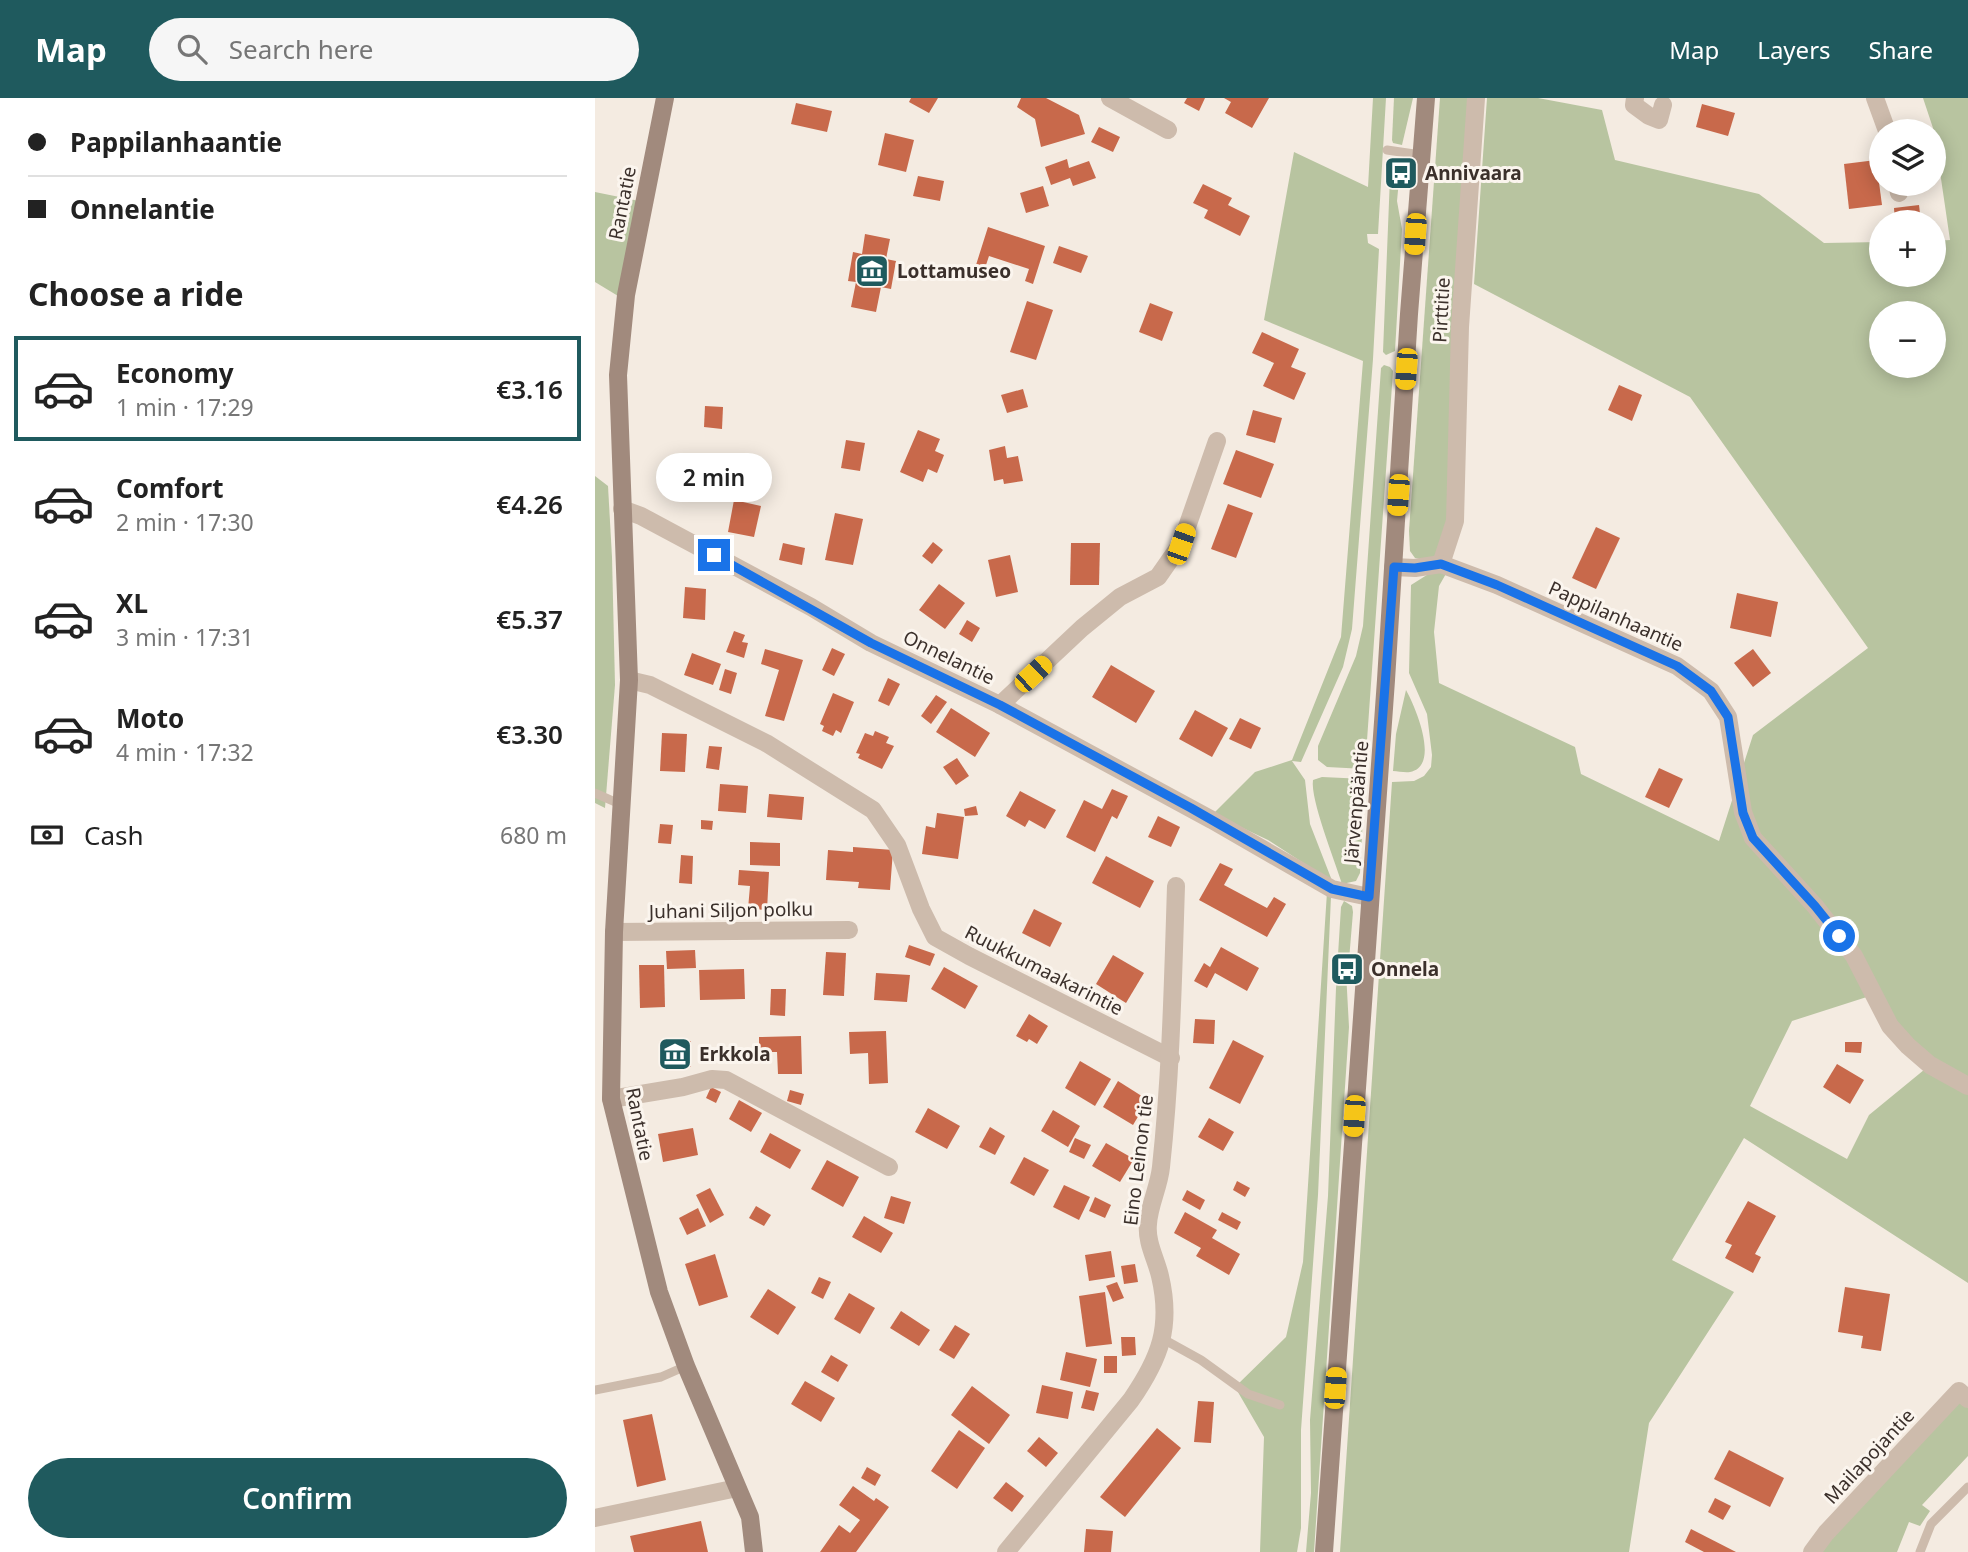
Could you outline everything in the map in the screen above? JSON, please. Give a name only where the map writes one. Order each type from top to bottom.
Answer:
[{"type":"street","name":"Rantatie","points":[[664,98],[626,295],[618,375],[629,680],[614,932],[611,1099],[659,1292],[686,1366],[750,1517],[754,1552]]},
{"type":"street","points":[[1109,98],[1168,130]]},
{"type":"street","name":"Järvenpääntie","points":[[1324,1552],[1426,98]]},
{"type":"street","name":"Pirttitie","points":[[1441,564],[1455,520],[1460,327],[1476,98]]},
{"type":"street","points":[[1636,98],[1634,105],[1660,120],[1663,105]]},
{"type":"street","points":[[1875,98],[1883,119]]},
{"type":"street","points":[[1000,705],[1082,628],[1120,597],[1158,577],[1181,544],[1217,442]]},
{"type":"street","name":"Onnelantie","points":[[622,509],[653,522],[811,607],[871,643],[1000,705],[1212,820],[1332,889],[1369,897]]},
{"type":"street","name":"Pappilanhaantie","points":[[1394,567],[1415,568],[1441,564],[1497,585],[1677,666],[1711,691],[1728,717],[1743,813],[1753,838],[1815,906],[1847,946],[1890,1026],[1930,1065],[1968,1086]]},
{"type":"street","name":"Ruukkumaakarintie","points":[[629,680],[650,685],[767,743],[873,810],[897,845],[921,909],[935,937],[969,957],[1171,1058]]},
{"type":"street","name":"Eino Leinon tie","points":[[1006,1552],[1131,1400],[1149,1375],[1163,1339],[1165,1306],[1147,1228],[1161,1172],[1171,1058],[1176,886]]},
{"type":"street","name":"Juhani Siljon polku","points":[[614,932],[849,930]]},
{"type":"street","points":[[611,1099],[683,1087],[712,1079],[726,1080],[889,1167]]},
{"type":"street","name":"Mailapojantie","points":[[1812,1552],[1826,1533],[1963,1395]]},
{"type":"street","points":[[595,1518],[737,1488]]},
{"type":"lane","points":[[1387,150],[1422,155]]},
{"type":"lane","points":[[595,793],[622,805]]},
{"type":"lane","points":[[1163,1339],[1201,1360],[1248,1394],[1280,1405]]},
{"type":"lane","points":[[595,1390],[661,1377],[686,1366]]},
{"type":"lane","points":[[1920,1552],[1931,1524],[1968,1487]]},
{"type":"green space","points":[[1373,98],[1386,98],[1378,234],[1367,234],[1368,243],[1379,249],[1352,629],[1343,667],[1301,762],[1292,761],[1305,780],[1310,824],[1331,878],[1328,879],[1268,840],[1213,814],[1255,772],[1292,760],[1341,637],[1363,361],[1264,320],[1294,152],[1368,187]]},
{"type":"green space","points":[[1394,98],[1413,98],[1402,145],[1393,143],[1392,140]]},
{"type":"green space","points":[[1440,98],[1471,98],[1446,534],[1438,556],[1425,560],[1415,558],[1410,551],[1409,531]]},
{"type":"green space","points":[[1487,98],[1538,98],[1602,110],[1615,160],[1759,194],[1824,243],[1869,242],[1869,287],[1946,287],[1946,240],[1950,240],[1944,196],[1946,196],[1946,119],[1930,119],[1923,98],[1968,98],[1968,1283],[1744,1138],[1672,1260],[1734,1292],[1649,1423],[1629,1552],[1340,1552],[1392,782],[1414,781],[1424,776],[1431,767],[1432,755],[1427,714],[1409,673],[1411,585],[1430,573],[1447,572],[1439,586],[1434,632],[1439,683],[1575,747],[1581,774],[1719,841],[1753,735],[1868,648],[1690,397],[1474,284]],"holes":[[[1873,995],[1930,1065],[1869,1115],[1847,1159],[1750,1106],[1792,1021]]]},
{"type":"green space","points":[[1390,177],[1399,180],[1397,201],[1402,229],[1395,351],[1386,355],[1383,352]]},
{"type":"green space","points":[[595,192],[644,202],[623,299],[595,282]]},
{"type":"green space","points":[[1384,365],[1393,371],[1365,769],[1327,767],[1318,760],[1318,746],[1356,656],[1363,626],[1381,368]]},
{"type":"green space","points":[[595,476],[608,486],[612,557],[615,685],[605,808],[595,803]]},
{"type":"green space","points":[[1406,690],[1419,721],[1425,748],[1424,759],[1419,767],[1410,772],[1393,771],[1396,734]]},
{"type":"green space","points":[[1322,777],[1365,779],[1360,873],[1356,881],[1342,884],[1324,831],[1313,789],[1313,780]]},
{"type":"green space","points":[[1327,892],[1331,896],[1318,1195],[1301,1430],[1301,1528],[1297,1552],[1260,1552],[1264,1437],[1235,1387],[1286,1337],[1303,1262]]},
{"type":"green space","points":[[1344,901],[1352,906],[1353,912],[1349,960],[1345,963],[1340,961],[1338,955],[1341,907]]},
{"type":"green space","points":[[1346,972],[1349,1027],[1314,1552],[1306,1552],[1311,1493],[1310,1420],[1328,1196],[1336,988],[1338,973]]},
{"type":"green space","points":[[1968,1393],[1968,1456],[1922,1505],[1930,1511],[1920,1526],[1909,1522],[1897,1552],[1819,1552],[1829,1538]]},
{"type":"building","points":[[911,98],[938,98],[929,113],[909,102]]},
{"type":"building","points":[[1021,98],[1046,98],[1079,115],[1085,134],[1041,147],[1035,119],[1017,107]]},
{"type":"building","points":[[1187,98],[1205,98],[1199,111],[1184,103]]},
{"type":"building","points":[[1224,98],[1269,98],[1252,128],[1225,113],[1231,102]]},
{"type":"building","points":[[796,103],[832,111],[827,132],[791,124]]},
{"type":"building","points":[[1702,104],[1735,113],[1728,136],[1696,127]]},
{"type":"building","points":[[1099,127],[1120,137],[1113,152],[1091,142]]},
{"type":"building","points":[[885,133],[914,140],[906,172],[878,165]]},
{"type":"building","points":[[1067,159],[1069,168],[1089,161],[1096,178],[1073,186],[1070,178],[1051,185],[1045,167]]},
{"type":"building","points":[[1869,161],[1869,196],[1881,196],[1882,205],[1849,209],[1844,164]]},
{"type":"building","points":[[918,176],[944,181],[940,201],[913,196]]},
{"type":"building","points":[[1203,184],[1232,198],[1228,205],[1250,216],[1240,236],[1204,218],[1208,210],[1193,203]]},
{"type":"building","points":[[1043,186],[1049,206],[1026,213],[1020,193]]},
{"type":"building","points":[[1919,205],[1920,210],[1894,210]]},
{"type":"building","points":[[988,227],[1045,246],[1033,284],[1025,281],[1029,269],[989,256],[985,268],[976,265]]},
{"type":"building","name":"Lottamuseo","points":[[865,234],[890,239],[886,259],[896,261],[891,289],[881,287],[876,312],[851,307],[856,282],[848,281],[853,252],[862,254]]},
{"type":"building","points":[[1059,246],[1088,256],[1081,273],[1053,263]]},
{"type":"building","points":[[1027,301],[1053,310],[1036,360],[1010,352]]},
{"type":"building","points":[[1150,303],[1173,312],[1162,341],[1139,332]]},
{"type":"building","points":[[1262,332],[1299,349],[1291,367],[1306,373],[1294,400],[1263,386],[1274,363],[1252,353]]},
{"type":"building","points":[[1619,385],[1642,395],[1632,421],[1608,410]]},
{"type":"building","points":[[1023,389],[1028,407],[1007,413],[1001,395]]},
{"type":"building","points":[[705,406],[723,407],[722,429],[704,427]]},
{"type":"building","points":[[1253,410],[1282,418],[1275,443],[1246,435]]},
{"type":"building","points":[[918,430],[940,439],[935,451],[944,455],[937,473],[928,469],[923,482],[900,472]]},
{"type":"building","points":[[846,440],[865,443],[860,471],[841,468]]},
{"type":"building","points":[[1005,446],[1007,458],[1018,456],[1023,481],[1004,484],[1003,479],[994,481],[989,450]]},
{"type":"building","points":[[1236,450],[1274,464],[1261,498],[1223,484]]},
{"type":"building","points":[[734,500],[761,506],[754,537],[728,532]]},
{"type":"building","points":[[1228,504],[1253,513],[1236,558],[1211,549]]},
{"type":"building","points":[[835,513],[863,519],[853,565],[825,560]]},
{"type":"building","points":[[1596,527],[1620,538],[1596,589],[1572,578]]},
{"type":"building","points":[[933,542],[943,550],[932,564],[922,556]]},
{"type":"building","points":[[783,543],[805,548],[802,565],[779,560]]},
{"type":"building","points":[[1071,543],[1100,543],[1099,585],[1070,585]]},
{"type":"building","points":[[1010,555],[1018,592],[996,597],[988,560]]},
{"type":"building","points":[[939,584],[965,603],[945,629],[919,610]]},
{"type":"building","points":[[685,587],[706,589],[705,620],[683,618]]},
{"type":"building","points":[[1737,593],[1778,602],[1771,637],[1730,628]]},
{"type":"building","points":[[967,620],[980,628],[972,642],[959,634]]},
{"type":"building","points":[[734,631],[745,635],[742,642],[748,643],[744,658],[726,652]]},
{"type":"building","points":[[832,648],[845,654],[834,676],[822,670]]},
{"type":"building","points":[[765,649],[803,660],[784,721],[765,716],[779,670],[761,664]]},
{"type":"building","points":[[1753,649],[1771,673],[1753,687],[1734,663]]},
{"type":"building","points":[[692,653],[721,664],[713,685],[684,675]]},
{"type":"building","points":[[1111,665],[1155,691],[1136,723],[1092,697]]},
{"type":"building","points":[[725,669],[737,673],[731,694],[719,690]]},
{"type":"building","points":[[888,678],[900,684],[889,706],[878,701]]},
{"type":"building","points":[[833,693],[854,702],[841,733],[836,730],[833,736],[822,731],[824,726],[820,724]]},
{"type":"building","points":[[936,695],[947,702],[931,724],[921,716]]},
{"type":"building","points":[[951,708],[990,733],[975,757],[936,732]]},
{"type":"building","points":[[1195,710],[1228,728],[1212,757],[1179,739]]},
{"type":"building","points":[[1240,718],[1261,728],[1251,749],[1229,739]]},
{"type":"building","points":[[875,731],[889,737],[886,743],[894,746],[882,769],[858,758],[860,754],[856,753],[865,733],[873,736]]},
{"type":"building","points":[[662,733],[687,734],[685,772],[660,771]]},
{"type":"building","points":[[709,746],[722,747],[719,770],[706,768]]},
{"type":"building","points":[[957,758],[969,776],[956,785],[943,767]]},
{"type":"building","points":[[1659,768],[1683,779],[1669,808],[1645,797]]},
{"type":"building","points":[[720,784],[748,786],[746,813],[718,811]]},
{"type":"building","points":[[1112,789],[1128,796],[1117,819],[1112,816],[1095,852],[1066,837],[1084,800],[1102,809]]},
{"type":"building","points":[[1020,791],[1056,810],[1045,829],[1029,820],[1025,827],[1006,816]]},
{"type":"building","points":[[769,794],[804,797],[802,820],[767,817]]},
{"type":"building","points":[[976,806],[978,815],[965,816],[964,809]]},
{"type":"building","points":[[937,813],[964,817],[958,859],[922,854],[926,826],[935,828]]},
{"type":"building","points":[[1158,816],[1180,827],[1171,847],[1148,837]]},
{"type":"building","points":[[701,820],[713,821],[712,830],[701,829]]},
{"type":"building","points":[[660,824],[673,825],[671,844],[658,843]]},
{"type":"building","points":[[750,842],[780,843],[780,866],[750,865]]},
{"type":"building","points":[[853,847],[893,850],[890,890],[858,888],[859,882],[826,880],[828,850],[853,852]]},
{"type":"building","points":[[681,855],[693,856],[692,884],[679,883]]},
{"type":"building","points":[[1106,856],[1154,881],[1140,908],[1092,883]]},
{"type":"building","points":[[1220,863],[1233,869],[1224,885],[1267,908],[1274,897],[1286,904],[1267,937],[1199,900]]},
{"type":"building","points":[[739,870],[769,872],[767,910],[748,909],[750,886],[738,885]]},
{"type":"building","points":[[1034,909],[1062,923],[1050,947],[1022,933]]},
{"type":"building","points":[[909,945],[935,954],[930,966],[905,957]]},
{"type":"building","points":[[1221,947],[1259,968],[1247,991],[1215,973],[1207,988],[1194,981],[1204,963],[1210,967]]},
{"type":"building","points":[[695,950],[696,968],[667,969],[666,951]]},
{"type":"building","points":[[826,952],[846,953],[844,996],[823,995]]},
{"type":"building","points":[[1113,955],[1144,973],[1126,1003],[1096,984]]},
{"type":"building","points":[[639,965],[664,965],[665,1007],[640,1008]]},
{"type":"building","points":[[944,967],[978,986],[965,1009],[931,989]]},
{"type":"building","points":[[744,969],[745,999],[700,1000],[699,970]]},
{"type":"building","points":[[876,973],[910,975],[907,1002],[874,1000]]},
{"type":"building","points":[[771,989],[786,989],[785,1016],[770,1015]]},
{"type":"building","points":[[1029,1014],[1048,1026],[1037,1044],[1016,1036]]},
{"type":"building","points":[[1195,1019],[1215,1020],[1214,1044],[1193,1043]]},
{"type":"building","points":[[886,1031],[888,1083],[869,1084],[868,1053],[850,1054],[849,1032]]},
{"type":"building","points":[[801,1036],[802,1074],[778,1074],[777,1052],[759,1052],[759,1037]]},
{"type":"building","points":[[1233,1040],[1264,1056],[1240,1104],[1209,1088]]},
{"type":"building","name":"Erkkola","points":[[691,1041],[691,1067],[660,1067],[659,1042]]},
{"type":"building","points":[[1845,1042],[1862,1042],[1861,1053],[1845,1052]]},
{"type":"building","points":[[1080,1061],[1111,1079],[1095,1106],[1065,1088]]},
{"type":"building","points":[[1837,1064],[1864,1080],[1850,1104],[1823,1087]]},
{"type":"building","points":[[1118,1081],[1148,1100],[1133,1125],[1103,1107]]},
{"type":"building","points":[[711,1087],[721,1092],[716,1103],[706,1098]]},
{"type":"building","points":[[790,1090],[804,1094],[801,1105],[787,1101]]},
{"type":"building","points":[[739,1100],[762,1113],[751,1132],[729,1119]]},
{"type":"building","points":[[928,1108],[960,1126],[947,1149],[915,1132]]},
{"type":"building","points":[[1053,1110],[1080,1126],[1068,1147],[1041,1131]]},
{"type":"building","points":[[1209,1118],[1234,1132],[1223,1151],[1198,1137]]},
{"type":"building","points":[[990,1127],[1005,1136],[995,1155],[979,1147]]},
{"type":"building","points":[[693,1128],[698,1155],[663,1162],[658,1134]]},
{"type":"building","points":[[770,1133],[801,1150],[790,1169],[760,1152]]},
{"type":"building","points":[[1075,1138],[1091,1145],[1084,1159],[1069,1152]]},
{"type":"building","points":[[1106,1143],[1134,1159],[1120,1182],[1092,1166]]},
{"type":"building","points":[[1024,1157],[1049,1170],[1034,1196],[1010,1183]]},
{"type":"building","points":[[827,1160],[859,1177],[843,1207],[811,1189]]},
{"type":"building","points":[[1237,1181],[1250,1188],[1245,1197],[1233,1190]]},
{"type":"building","points":[[1064,1185],[1090,1197],[1079,1220],[1053,1207]]},
{"type":"building","points":[[710,1188],[724,1215],[710,1223],[696,1195]]},
{"type":"building","points":[[1187,1190],[1205,1200],[1200,1210],[1182,1200]]},
{"type":"building","points":[[891,1196],[911,1202],[904,1224],[884,1218]]},
{"type":"building","points":[[1095,1197],[1111,1205],[1105,1218],[1089,1211]]},
{"type":"building","points":[[1748,1201],[1776,1216],[1755,1254],[1761,1257],[1753,1273],[1725,1258],[1732,1245],[1725,1242]]},
{"type":"building","points":[[756,1206],[771,1215],[764,1226],[749,1218]]},
{"type":"building","points":[[698,1208],[706,1226],[687,1235],[679,1218]]},
{"type":"building","points":[[1185,1212],[1217,1230],[1212,1238],[1240,1254],[1229,1275],[1196,1256],[1201,1248],[1174,1233]]},
{"type":"building","points":[[1222,1212],[1241,1222],[1237,1230],[1218,1220]]},
{"type":"building","points":[[864,1216],[893,1233],[881,1253],[852,1237]]},
{"type":"building","points":[[1111,1251],[1115,1277],[1089,1281],[1085,1255]]},
{"type":"building","points":[[715,1254],[728,1297],[699,1306],[685,1264]]},
{"type":"building","points":[[1135,1264],[1138,1282],[1124,1284],[1121,1266]]},
{"type":"building","points":[[819,1277],[831,1282],[823,1299],[811,1293]]},
{"type":"building","points":[[1117,1282],[1124,1298],[1113,1302],[1106,1286]]},
{"type":"building","points":[[1845,1287],[1890,1294],[1881,1351],[1861,1348],[1863,1336],[1838,1332]]},
{"type":"building","points":[[768,1289],[796,1307],[778,1335],[750,1317]]},
{"type":"building","points":[[1105,1292],[1112,1344],[1086,1347],[1079,1296]]},
{"type":"building","points":[[849,1293],[875,1308],[860,1334],[834,1319]]},
{"type":"building","points":[[901,1311],[930,1330],[919,1346],[890,1328]]},
{"type":"building","points":[[955,1325],[970,1334],[954,1359],[939,1350]]},
{"type":"building","points":[[1121,1337],[1135,1337],[1136,1355],[1122,1356]]},
{"type":"building","points":[[1066,1352],[1097,1359],[1090,1387],[1060,1380]]},
{"type":"building","points":[[831,1355],[848,1365],[838,1382],[821,1372]]},
{"type":"building","points":[[1104,1356],[1117,1356],[1117,1373],[1104,1373]]},
{"type":"building","points":[[805,1381],[835,1398],[821,1422],[791,1404]]},
{"type":"building","points":[[1042,1385],[1073,1392],[1068,1419],[1036,1413]]},
{"type":"building","points":[[972,1386],[1010,1415],[989,1444],[951,1415]]},
{"type":"building","points":[[1086,1390],[1099,1393],[1094,1411],[1081,1408]]},
{"type":"building","points":[[1198,1401],[1214,1402],[1211,1443],[1194,1442]]},
{"type":"building","points":[[652,1414],[666,1480],[637,1487],[623,1420]]},
{"type":"building","points":[[1157,1428],[1181,1448],[1125,1517],[1100,1497]]},
{"type":"building","points":[[959,1430],[985,1448],[957,1489],[931,1471]]},
{"type":"building","points":[[1039,1437],[1058,1453],[1046,1467],[1027,1451]]},
{"type":"building","points":[[1729,1450],[1784,1478],[1770,1507],[1714,1479]]},
{"type":"building","points":[[867,1467],[881,1475],[875,1486],[861,1478]]},
{"type":"building","points":[[1006,1482],[1024,1496],[1012,1512],[993,1498]]},
{"type":"building","points":[[853,1486],[874,1501],[876,1498],[889,1507],[856,1552],[820,1552],[839,1525],[850,1533],[860,1520],[839,1505]]},
{"type":"building","points":[[1715,1498],[1731,1506],[1723,1520],[1708,1512]]},
{"type":"building","points":[[701,1521],[708,1552],[634,1552],[630,1536]]},
{"type":"building","points":[[1086,1529],[1113,1531],[1111,1552],[1084,1552]]},
{"type":"building","points":[[1691,1529],[1736,1552],[1704,1552],[1685,1542]]},
{"type":"place","name":"Annivaara","points":[[1401,173]]},
{"type":"place","name":"Lottamuseo","points":[[872,271]]},
{"type":"place","name":"Onnela","points":[[1347,969]]},
{"type":"place","name":"Erkkola","points":[[675,1054]]},
{"type":"route","points":[[714,555],[871,643],[1000,705],[1191,808],[1332,889],[1369,897],[1394,567],[1415,568],[1441,564],[1497,585],[1677,666],[1711,691],[1728,717],[1743,813],[1753,838],[1839,936]]}]
